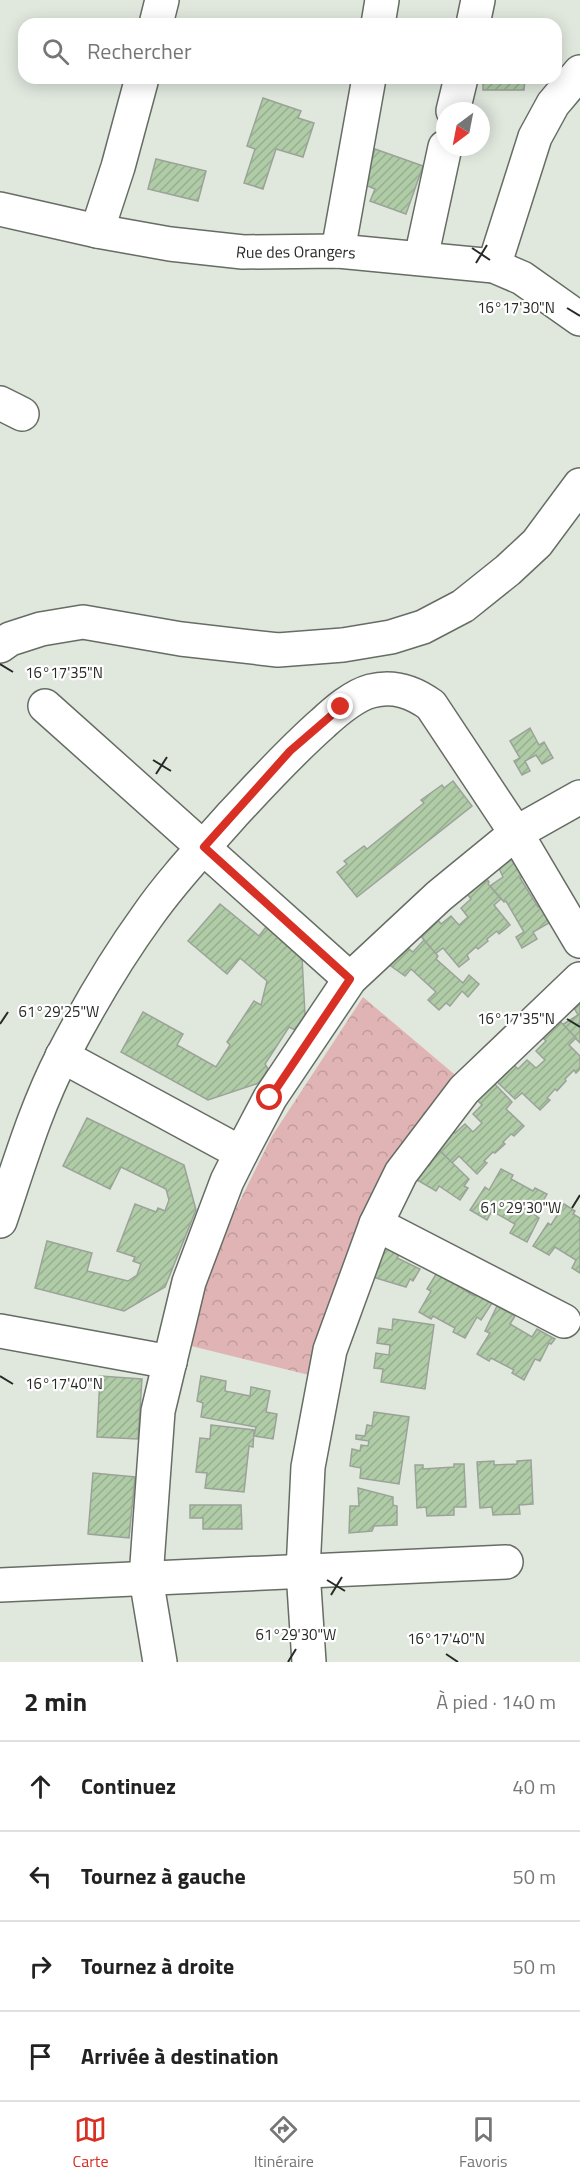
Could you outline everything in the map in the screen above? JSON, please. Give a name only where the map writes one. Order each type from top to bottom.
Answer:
[{"type":"street","points":[[158,18],[162,0]]},
{"type":"street","points":[[379,18],[382,0]]},
{"type":"street","points":[[474,18],[478,0]]},
{"type":"street","points":[[494,266],[535,137],[553,104],[580,72]]},
{"type":"street","points":[[97,231],[118,167],[140,84]]},
{"type":"street","points":[[339,251],[368,84]]},
{"type":"street","points":[[455,102],[460,84]]},
{"type":"street","points":[[420,258],[443,156]]},
{"type":"street","name":"Rue des Orangers","points":[[0,209],[97,231],[170,244],[243,252],[339,251],[494,266],[522,278],[580,319]]},
{"type":"street","points":[[0,646],[10,639],[41,629],[83,622],[181,639],[278,650],[343,645],[391,637],[423,627],[463,606],[508,570],[537,543],[580,485]]},
{"type":"street","points":[[0,1221],[28,1139],[62,1056],[105,980],[148,914],[204,847],[299,744],[341,707],[369,691],[386,688],[404,690],[431,705],[516,833],[580,941]]},
{"type":"street","points":[[45,706],[350,979]]},
{"type":"street","points":[[160,1662],[146,1578],[158,1411],[189,1282],[227,1181],[270,1098],[350,979],[439,896],[516,833],[580,797]]},
{"type":"street","points":[[309,1662],[303,1571],[308,1467],[330,1350],[376,1224],[401,1173],[464,1090],[580,979]]},
{"type":"street","points":[[62,1056],[241,1153]]},
{"type":"street","points":[[376,1224],[564,1321]]},
{"type":"street","points":[[0,1331],[170,1362]]},
{"type":"street","points":[[0,1585],[506,1562]]},
{"type":"green space","points":[[363,997],[460,1079],[313,1376],[187,1345],[221,1239],[272,1136]]},
{"type":"building","points":[[483,84],[524,84],[524,90],[483,90]]},
{"type":"building","points":[[263,98],[301,111],[298,118],[314,123],[303,157],[276,149],[263,189],[244,183],[255,149],[247,146]]},
{"type":"building","points":[[375,149],[423,166],[406,214],[370,201],[375,189],[363,184]]},
{"type":"building","points":[[156,159],[206,171],[198,201],[148,189]]},
{"type":"building","points":[[530,728],[539,745],[544,742],[553,758],[542,764],[536,755],[525,761],[530,771],[522,775],[514,761],[520,758],[510,741]]},
{"type":"building","points":[[453,781],[472,806],[357,897],[337,872],[347,864],[344,861],[364,846],[367,849],[424,803],[421,800],[442,785],[444,788]]},
{"type":"building","points":[[520,854],[528,873],[520,878],[538,907],[548,901],[555,913],[547,919],[549,923],[533,932],[537,939],[522,948],[516,937],[524,932],[506,901],[504,902],[490,886],[503,877],[499,868]]},
{"type":"building","points":[[485,876],[488,884],[501,899],[494,905],[510,925],[499,934],[497,931],[478,949],[476,947],[467,955],[469,959],[459,967],[443,948],[435,954],[417,931],[435,916],[441,924],[451,916],[459,925],[468,917],[461,908],[471,899],[466,892]]},
{"type":"building","points":[[220,904],[259,936],[266,927],[302,957],[305,1015],[295,1030],[289,1027],[265,1064],[268,1069],[259,1083],[208,1100],[121,1052],[143,1012],[183,1034],[177,1045],[216,1067],[230,1045],[227,1042],[254,1001],[261,1005],[267,981],[240,958],[227,974],[188,941]]},
{"type":"building","points":[[424,940],[438,956],[436,959],[463,983],[469,975],[479,984],[468,997],[462,991],[450,1006],[446,1003],[439,1010],[428,1000],[436,992],[411,969],[405,976],[388,964],[405,946],[413,952]]},
{"type":"building","points":[[580,1003],[580,1043],[562,1025],[578,1015],[573,1006]]},
{"type":"building","points":[[556,1017],[576,1038],[569,1045],[580,1056],[580,1069],[576,1073],[574,1070],[557,1091],[555,1089],[547,1098],[550,1100],[540,1110],[522,1093],[515,1099],[494,1079],[511,1062],[518,1069],[527,1060],[536,1068],[545,1060],[536,1051],[546,1041],[539,1034]]},
{"type":"building","points":[[492,1081],[512,1102],[506,1109],[524,1126],[514,1136],[511,1134],[503,1142],[505,1144],[484,1161],[487,1163],[477,1174],[459,1156],[452,1163],[438,1149],[448,1127],[455,1133],[465,1124],[473,1132],[482,1123],[473,1114],[482,1105],[475,1098]]},
{"type":"building","points":[[87,1118],[184,1165],[196,1210],[165,1287],[124,1311],[35,1288],[47,1241],[92,1253],[87,1271],[128,1281],[137,1275],[141,1264],[133,1261],[135,1257],[117,1251],[135,1204],[156,1212],[158,1208],[165,1211],[169,1200],[166,1189],[121,1167],[110,1189],[63,1166]]},
{"type":"building","points":[[439,1150],[469,1179],[464,1186],[468,1188],[460,1200],[439,1186],[436,1191],[412,1177],[420,1162],[429,1166]]},
{"type":"building","points":[[501,1169],[513,1175],[511,1179],[533,1191],[535,1188],[547,1194],[535,1215],[539,1218],[527,1242],[510,1233],[515,1224],[492,1211],[487,1220],[470,1210],[485,1187],[489,1190]]},
{"type":"building","points":[[564,1204],[575,1211],[573,1214],[580,1218],[580,1273],[572,1268],[576,1260],[555,1247],[549,1255],[533,1246],[548,1223],[551,1225]]},
{"type":"building","points":[[376,1238],[400,1253],[397,1258],[420,1269],[413,1281],[410,1279],[406,1287],[366,1275]]},
{"type":"building","points":[[438,1271],[457,1274],[452,1282],[474,1296],[479,1287],[496,1297],[481,1320],[477,1317],[465,1338],[453,1332],[455,1328],[433,1316],[431,1319],[419,1312],[431,1291],[427,1289]]},
{"type":"building","points":[[497,1306],[515,1316],[510,1324],[532,1337],[537,1329],[555,1339],[551,1344],[549,1343],[540,1361],[535,1359],[524,1380],[512,1373],[514,1370],[491,1358],[489,1361],[477,1354],[490,1333],[485,1331]]},
{"type":"building","points":[[393,1319],[434,1325],[425,1389],[381,1382],[383,1369],[374,1368],[376,1353],[389,1355],[390,1345],[377,1343],[379,1328],[392,1330]]},
{"type":"building","points":[[100,1376],[142,1379],[138,1439],[97,1437]]},
{"type":"building","points":[[201,1376],[226,1381],[225,1391],[250,1396],[251,1387],[270,1391],[266,1412],[277,1414],[273,1439],[254,1436],[256,1427],[201,1417],[203,1403],[197,1401]]},
{"type":"building","points":[[374,1412],[409,1417],[399,1484],[360,1478],[361,1468],[350,1466],[352,1449],[360,1451],[361,1445],[368,1446],[369,1441],[356,1439],[356,1435],[365,1436],[367,1425],[372,1426]]},
{"type":"building","points":[[211,1425],[254,1430],[253,1447],[249,1446],[244,1492],[205,1488],[207,1473],[196,1472],[200,1438],[210,1439]]},
{"type":"building","points":[[531,1460],[533,1504],[519,1505],[520,1514],[493,1515],[492,1507],[480,1508],[477,1462],[494,1461],[494,1465],[517,1464],[517,1461]]},
{"type":"building","points":[[454,1464],[464,1464],[466,1507],[454,1507],[454,1515],[427,1516],[426,1507],[417,1508],[415,1465],[423,1465],[423,1469],[454,1467]]},
{"type":"building","points":[[93,1473],[135,1477],[129,1538],[88,1534]]},
{"type":"building","points":[[358,1488],[393,1497],[393,1505],[397,1506],[397,1525],[374,1526],[372,1531],[349,1533],[350,1506],[359,1506]]},
{"type":"building","points":[[190,1505],[241,1505],[242,1529],[203,1529],[203,1518],[190,1518]]},
{"type":"route","points":[[270,1098],[350,979],[204,847],[290,751],[341,707]]}]
